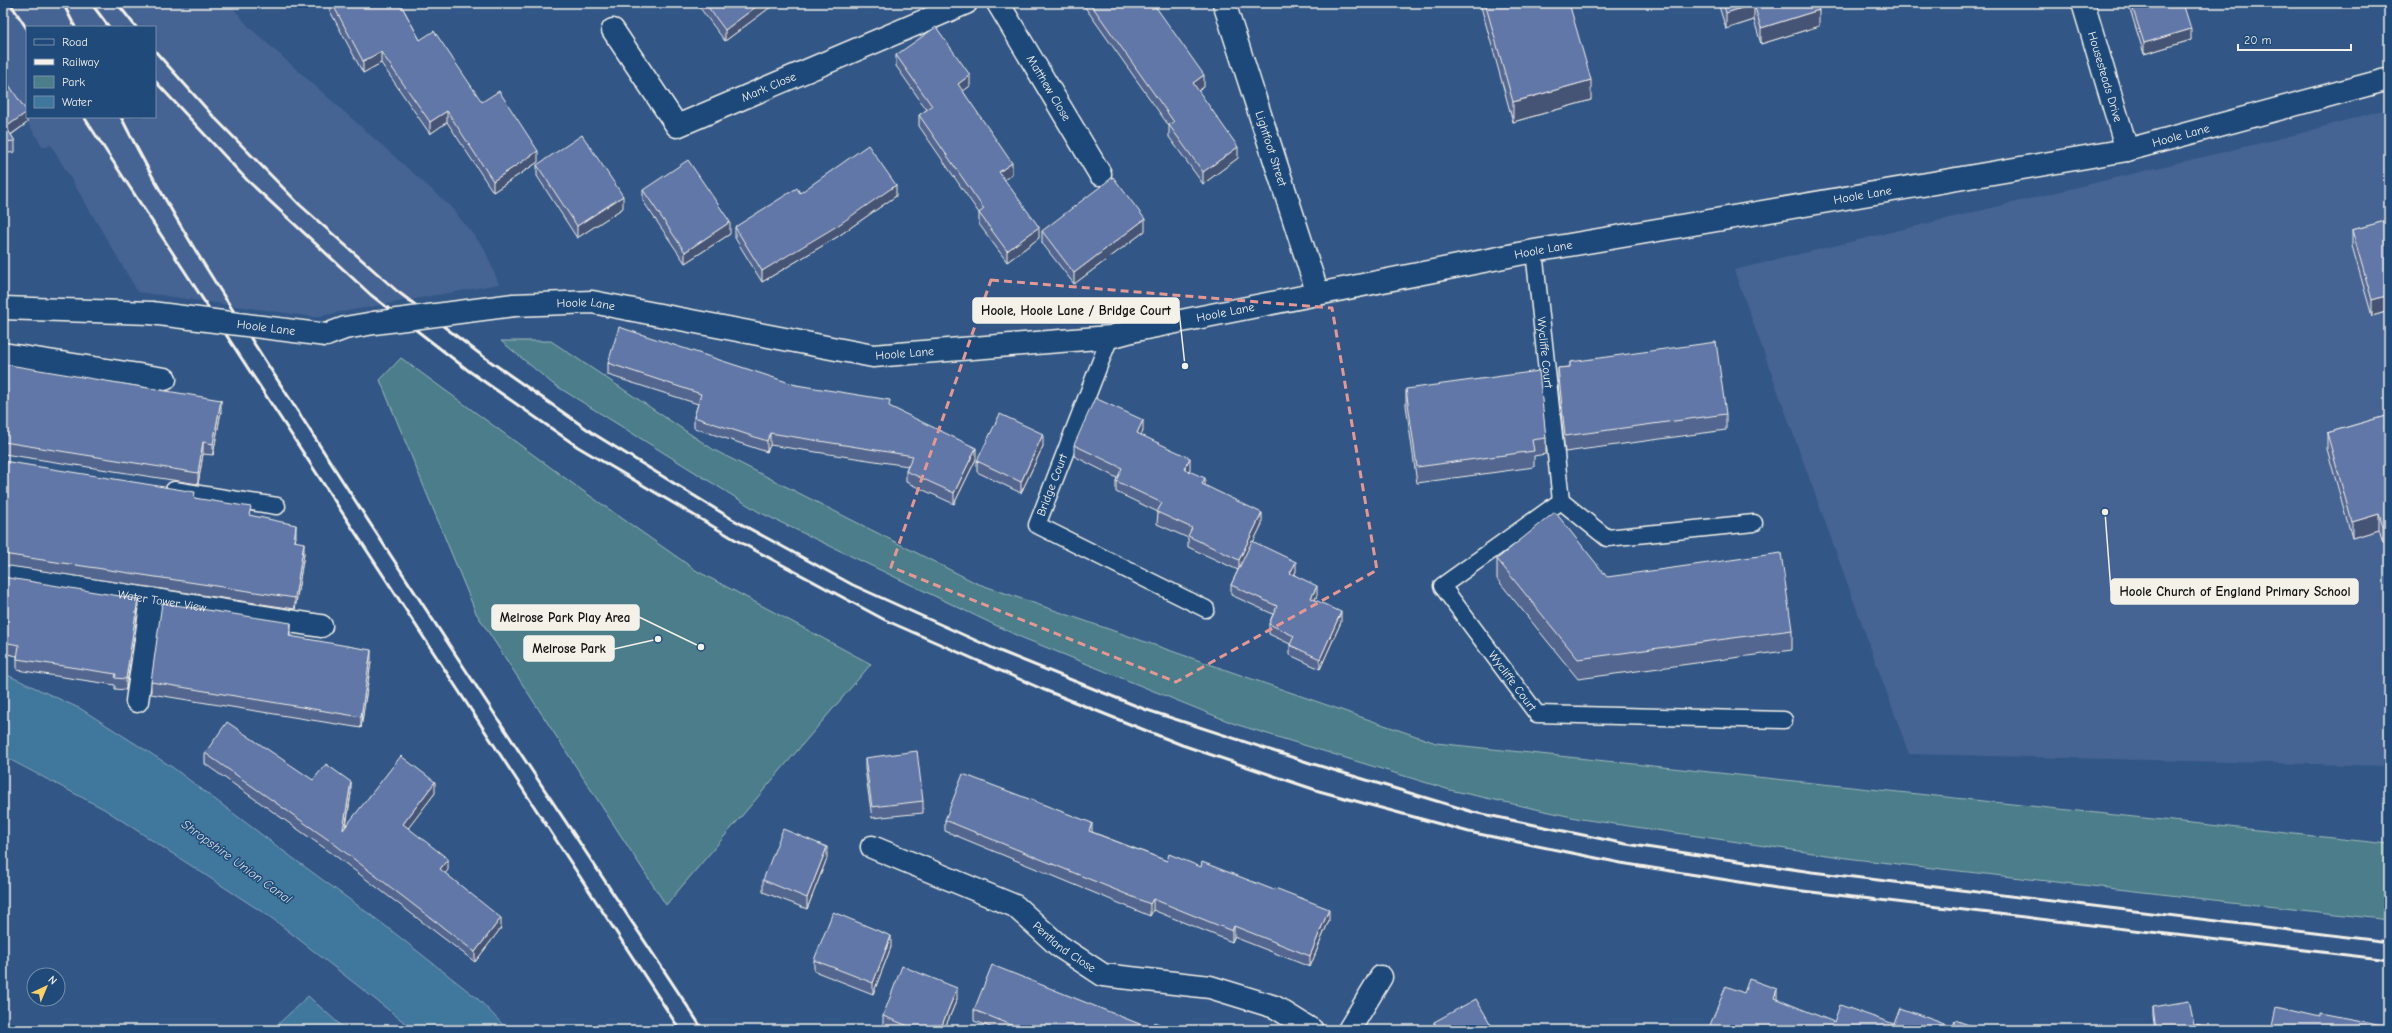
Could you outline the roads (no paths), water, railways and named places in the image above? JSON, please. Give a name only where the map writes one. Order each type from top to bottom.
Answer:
[{"type":"street","name":"Mark Close","points":[[613,30],[677,126],[966,3]]},
{"type":"street","name":"Matthew Close","points":[[998,3],[1100,174]]},
{"type":"street","name":"Lightfoot Street","points":[[1224,3],[1318,294]]},
{"type":"street","name":"Housesteads Drive","points":[[2083,3],[2127,150]]},
{"type":"street","name":"Hoole Lane","points":[[3,308],[151,313],[326,336],[345,328],[374,322],[514,304],[592,302],[873,356],[1110,337],[1136,330],[1534,251],[2127,150],[2389,79]]},
{"type":"street","points":[[3,354],[165,379]]},
{"type":"street","name":"Water Tower View","points":[[3,576],[321,626]]},
{"type":"street","points":[[137,701],[152,599]]},
{"type":"street","name":"Pentland Close","points":[[872,847],[1015,906],[1059,946],[1102,975],[1210,987],[1275,1007],[1312,1030]]},
{"type":"street","points":[[1349,1030],[1381,977]]},
{"type":"lane","name":"Wycliffe Court","points":[[1534,251],[1561,501],[1442,586],[1537,714],[1784,720]]},
{"type":"lane","name":"Bridge Court","points":[[1110,337],[1037,525],[1206,609]]},
{"type":"lane","points":[[159,488],[277,506]]},
{"type":"lane","points":[[1561,501],[1606,538],[1754,523]]},
{"type":"water","name":"Shropshire Union Canal","points":[[3,673],[81,709],[172,767],[383,924],[477,998],[508,1030],[414,1030],[273,919],[104,809],[3,756]]},
{"type":"water","points":[[308,996],[346,1030],[272,1030]]},
{"type":"railway","points":[[10,3],[26,27]]},
{"type":"railway","points":[[63,3],[74,26]]},
{"type":"railway","points":[[91,3],[108,26]]},
{"type":"railway","points":[[117,3],[135,26]]},
{"type":"railway","points":[[156,52],[213,116],[300,205],[397,291],[484,357],[594,434],[732,519],[853,585],[997,650],[1144,709],[1310,763],[1473,812],[1626,844],[1812,872],[2389,942]]},
{"type":"railway","points":[[156,82],[247,180],[371,295],[469,371],[578,447],[736,540],[885,620],[1042,689],[1182,745],[1319,791],[1469,832],[1621,863],[1777,888],[2389,960]]},
{"type":"railway","points":[[85,118],[680,1030]]},
{"type":"railway","points":[[122,118],[189,240],[239,320],[411,587],[703,1030]]},
{"type":"place","name":"Hoole, Hoole Lane / Bridge Court","points":[[1185,366]]},
{"type":"place","name":"Hoole Church of England Primary School","points":[[2105,512]]},
{"type":"place","name":"Melrose Park","points":[[658,639]]},
{"type":"place","name":"Melrose Park Play Area","points":[[701,647]]}]
